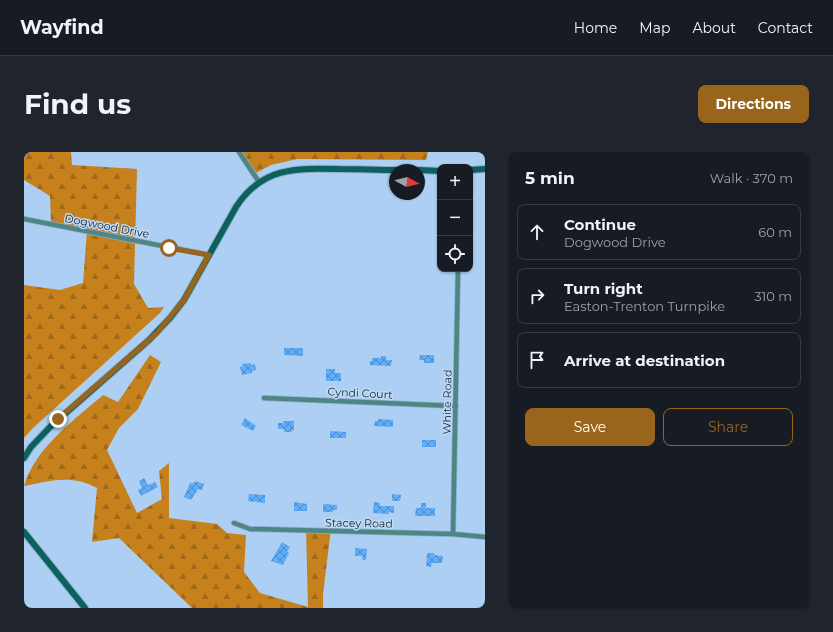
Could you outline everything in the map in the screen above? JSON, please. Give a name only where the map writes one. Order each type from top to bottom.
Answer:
[{"type":"main road","points":[[24,458],[31,447],[50,426],[149,340],[164,325],[184,300],[242,198],[259,182],[277,174],[299,169],[389,170]]},
{"type":"main road","points":[[473,170],[485,169]]},
{"type":"main road","points":[[425,170],[437,171]]},
{"type":"main road","points":[[24,532],[85,608]]},
{"type":"street","points":[[239,152],[259,182]]},
{"type":"street","name":"Dogwood Drive","points":[[24,219],[209,255]]},
{"type":"street","name":"White Road","points":[[453,534],[458,272]]},
{"type":"street","name":"Cyndi Court","points":[[264,398],[456,406]]},
{"type":"street","name":"Stacey Road","points":[[234,523],[250,529],[453,534],[485,537]]},
{"type":"green space","points":[[24,152],[71,152],[72,165],[137,169],[134,284],[148,308],[164,307],[160,313],[33,428],[24,438],[24,285],[60,290],[83,283],[87,231],[51,224],[50,196],[24,180]]},
{"type":"green space","points":[[238,152],[428,152],[426,160],[297,159],[271,165],[252,175]]},
{"type":"green space","points":[[150,355],[161,362],[138,409],[119,428],[107,450],[137,513],[162,499],[159,471],[169,463],[169,518],[217,524],[227,533],[246,535],[244,572],[260,593],[308,607],[306,528],[331,529],[323,594],[323,608],[192,608],[119,538],[92,542],[97,488],[78,481],[70,480],[52,481],[24,486],[37,459],[46,447],[68,425],[103,395],[118,402]]},
{"type":"building","points":[[284,348],[303,348],[303,356],[284,355]]},
{"type":"building","points":[[420,355],[434,355],[434,363],[424,363],[424,360],[419,360]]},
{"type":"building","points":[[381,356],[386,356],[386,360],[392,360],[391,366],[370,365],[372,358],[381,358]]},
{"type":"building","points":[[251,363],[251,365],[255,364],[256,370],[252,371],[252,373],[242,375],[240,367],[243,366],[242,364]]},
{"type":"building","points":[[326,369],[335,369],[335,373],[341,373],[341,381],[326,381]]},
{"type":"building","points":[[245,418],[256,426],[253,431],[241,425]]},
{"type":"building","points":[[378,419],[393,420],[393,427],[374,426],[375,421],[378,421]]},
{"type":"building","points":[[283,421],[294,421],[294,430],[292,430],[292,432],[284,432],[284,429],[278,429],[278,423],[283,423]]},
{"type":"building","points":[[330,431],[346,432],[346,438],[330,438]]},
{"type":"building","points":[[422,440],[436,440],[436,447],[422,447]]},
{"type":"building","points":[[144,478],[148,485],[155,482],[158,487],[141,496],[138,490],[142,488],[139,481]]},
{"type":"building","points":[[195,481],[204,484],[202,490],[198,489],[191,500],[184,497],[190,483],[194,483]]},
{"type":"building","points":[[249,494],[265,495],[265,503],[248,501]]},
{"type":"building","points":[[392,494],[401,495],[400,501],[392,501]]},
{"type":"building","points":[[294,502],[307,504],[307,511],[294,511]]},
{"type":"building","points":[[374,502],[380,503],[380,506],[394,506],[394,513],[373,513]]},
{"type":"building","points":[[421,503],[426,503],[426,508],[435,508],[435,516],[415,516],[416,508],[421,508]]},
{"type":"building","points":[[323,504],[337,505],[337,510],[333,510],[333,512],[323,512]]},
{"type":"building","points":[[282,542],[290,547],[287,552],[289,553],[283,565],[271,561]]},
{"type":"building","points":[[355,548],[367,549],[366,560],[362,560],[363,556],[355,556]]},
{"type":"building","points":[[427,553],[434,553],[434,555],[443,556],[442,563],[432,563],[431,567],[426,566]]},
{"type":"route","points":[[58,419],[157,333],[184,300],[209,255],[169,248]]}]
